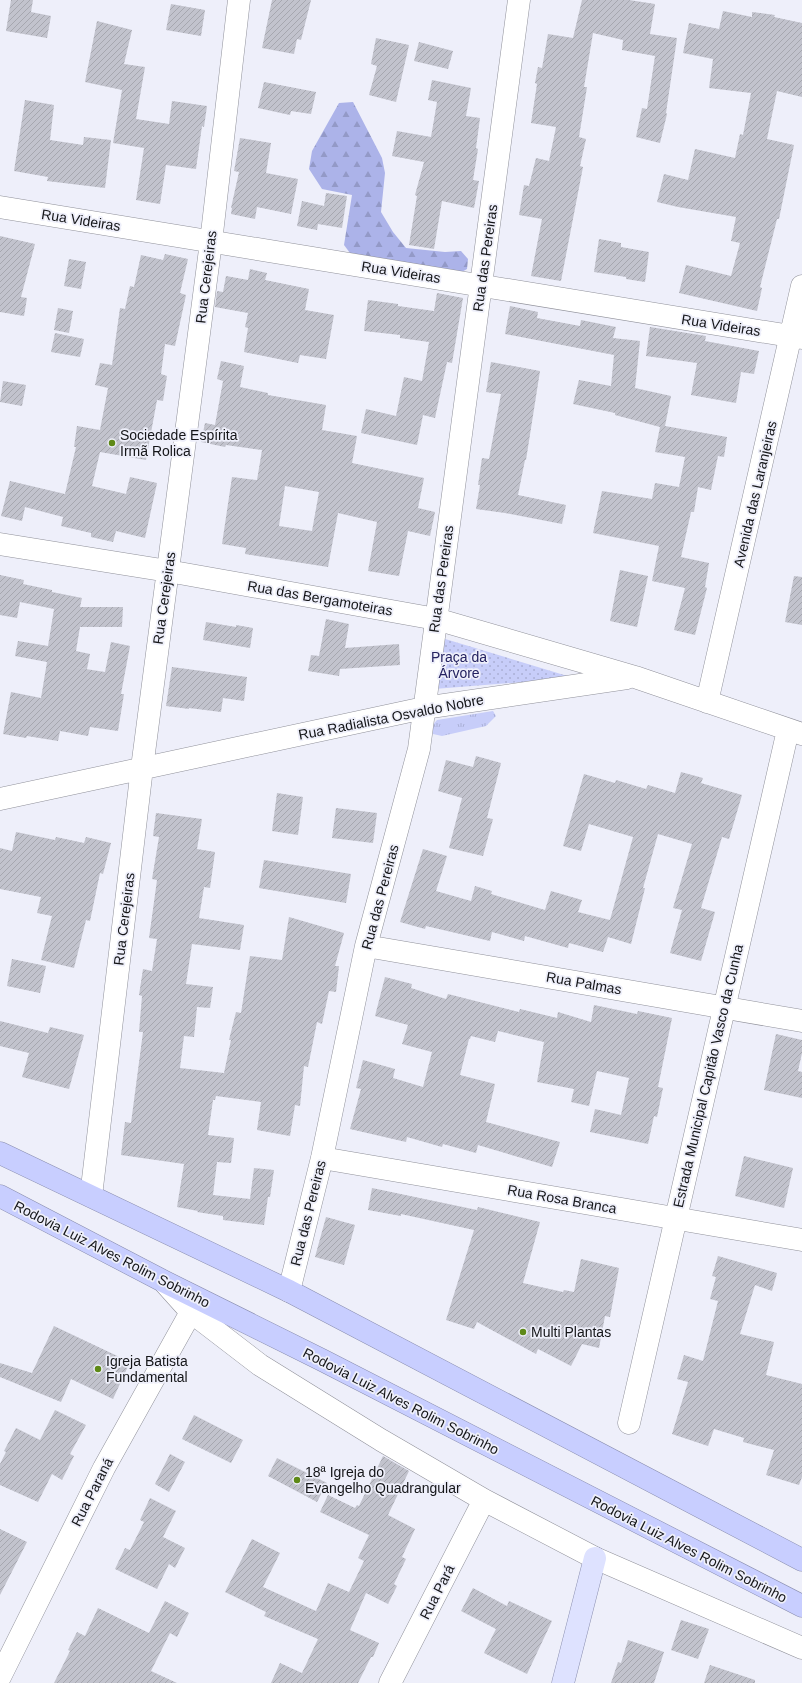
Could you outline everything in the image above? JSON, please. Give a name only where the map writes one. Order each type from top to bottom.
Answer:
[{"type":"highway","points":[[0,1153],[289,1291],[802,1560]]},
{"type":"highway","name":"Rodovia Luiz Alves Rolim Sobrinho","points":[[0,1196],[164,1282],[322,1360],[802,1606]]},
{"type":"main road","points":[[563,1683],[595,1558]]},
{"type":"street","name":"Rua Cerejeiras","points":[[91,1196],[142,768],[211,242],[239,0]]},
{"type":"street","name":"Rua das Pereiras","points":[[289,1291],[322,1158],[366,946],[419,749],[519,0]]},
{"type":"street","name":"Rua Videiras","points":[[0,207],[796,337]]},
{"type":"street","name":"Avenida das Laranjeiras","points":[[707,702],[796,337],[802,286]]},
{"type":"street","name":"Rua das Bergamoteiras","points":[[0,544],[168,571],[436,619],[635,677]]},
{"type":"street","name":"Rua Radialista Osvaldo Nobre","points":[[0,799],[424,708],[635,677],[795,732]]},
{"type":"street","name":"Estrada Municipal Capitão Vasco da Cunha","points":[[629,1423],[724,1008],[795,732]]},
{"type":"street","name":"Rua Palmas","points":[[366,946],[802,1021]]},
{"type":"street","name":"Rua Rosa Branca","points":[[322,1158],[802,1240]]},
{"type":"street","points":[[164,1282],[191,1312],[260,1365],[381,1440],[484,1500],[595,1558],[802,1648]]},
{"type":"street","name":"Rua Paraná","points":[[0,1677],[104,1468],[191,1312]]},
{"type":"street","name":"Rua Pará","points":[[390,1683],[484,1500]]},
{"type":"green space","points":[[353,102],[382,158],[385,173],[381,212],[393,232],[406,248],[445,252],[461,251],[468,259],[467,269],[460,273],[350,253],[344,245],[352,195],[322,189],[309,169],[312,151],[339,103]]},
{"type":"green space","name":"Praça da Árvore","points":[[442,638],[574,678],[434,689]]},
{"type":"green space","points":[[493,711],[496,716],[486,726],[442,736],[433,734],[430,728],[437,720]]},
{"type":"building","points":[[11,0],[33,0],[31,12],[51,16],[47,38],[6,31]]},
{"type":"building","points":[[272,0],[311,0],[301,40],[297,39],[294,54],[262,48]]},
{"type":"building","points":[[582,0],[629,0],[655,4],[650,34],[677,38],[667,114],[660,143],[636,137],[642,108],[647,109],[655,56],[622,50],[623,40],[593,33],[584,87],[587,87],[579,137],[586,139],[580,166],[583,167],[561,281],[531,276],[542,219],[519,215],[524,185],[529,186],[536,158],[549,161],[556,127],[531,123],[538,67],[542,68],[548,34],[573,38]]},
{"type":"building","points":[[171,4],[205,10],[201,36],[166,30]]},
{"type":"building","points":[[723,11],[752,17],[752,12],[775,15],[774,17],[802,23],[802,97],[777,91],[767,139],[794,145],[779,219],[777,219],[760,287],[762,288],[757,311],[679,293],[686,265],[731,276],[740,243],[731,241],[736,217],[657,202],[664,174],[688,180],[695,149],[735,158],[740,134],[743,135],[751,93],[709,88],[713,59],[683,53],[689,23],[719,29]]},
{"type":"building","points":[[97,21],[132,30],[124,64],[145,67],[136,119],[169,124],[172,101],[207,106],[204,127],[202,126],[196,169],[166,165],[160,204],[136,200],[144,148],[113,143],[122,90],[85,82]]},
{"type":"building","points":[[376,38],[409,45],[396,102],[369,95],[377,66],[371,64]]},
{"type":"building","points":[[419,42],[453,51],[448,69],[414,61]]},
{"type":"building","points":[[432,80],[471,88],[466,116],[480,118],[476,148],[478,149],[473,180],[479,181],[474,208],[442,201],[434,249],[409,245],[417,196],[415,195],[424,162],[392,156],[397,131],[431,137],[437,102],[428,100]]},
{"type":"building","points":[[264,82],[316,92],[311,114],[291,111],[290,115],[258,108]]},
{"type":"building","points":[[25,100],[54,105],[50,140],[83,145],[84,137],[111,140],[105,188],[47,181],[48,177],[14,171]]},
{"type":"building","points":[[240,138],[271,143],[266,173],[298,179],[291,214],[257,207],[255,219],[231,214],[239,172],[234,171]]},
{"type":"building","points":[[326,193],[347,196],[342,228],[318,224],[317,230],[297,226],[302,201],[324,206]]},
{"type":"building","points":[[0,236],[35,244],[21,297],[27,298],[24,316],[0,312]]},
{"type":"building","points":[[599,239],[621,243],[621,247],[649,252],[645,282],[626,279],[626,277],[594,272]]},
{"type":"building","points":[[165,254],[188,259],[180,293],[186,295],[175,346],[165,344],[161,374],[167,376],[163,401],[157,400],[146,460],[100,452],[92,486],[126,494],[130,477],[157,483],[145,538],[116,531],[113,542],[91,537],[91,533],[61,526],[63,517],[25,507],[22,521],[1,516],[10,481],[65,494],[76,447],[74,447],[77,426],[100,430],[108,388],[95,385],[100,363],[112,365],[120,308],[125,309],[130,286],[134,287],[141,255],[163,260]]},
{"type":"building","points":[[69,259],[86,262],[81,289],[64,286]]},
{"type":"building","points":[[250,269],[267,273],[265,280],[309,289],[305,310],[334,315],[326,359],[300,355],[298,363],[244,352],[248,328],[245,327],[248,313],[215,307],[217,291],[223,292],[226,276],[248,280]]},
{"type":"building","points":[[437,293],[463,298],[452,363],[447,362],[435,418],[423,415],[417,445],[361,433],[366,409],[396,416],[404,377],[422,381],[429,342],[400,338],[400,335],[364,331],[368,300],[434,311]]},
{"type":"building","points":[[510,306],[538,312],[537,318],[580,326],[581,320],[616,327],[613,338],[640,341],[635,388],[671,396],[665,426],[727,437],[724,457],[718,456],[711,490],[698,487],[694,512],[691,512],[681,557],[709,563],[705,587],[707,588],[695,635],[674,630],[685,588],[652,581],[659,546],[593,533],[602,491],[652,499],[655,483],[679,487],[685,457],[655,452],[660,427],[615,415],[615,413],[573,404],[579,380],[611,386],[614,355],[505,334]]},
{"type":"building","points":[[58,308],[73,311],[69,333],[54,330]]},
{"type":"building","points":[[650,327],[706,336],[705,341],[759,351],[754,374],[741,372],[736,403],[691,395],[697,363],[646,356]]},
{"type":"building","points":[[55,333],[84,339],[80,357],[51,352]]},
{"type":"building","points":[[221,361],[244,366],[240,387],[268,393],[268,395],[326,405],[322,430],[357,436],[352,463],[424,478],[418,508],[435,512],[430,536],[408,531],[399,576],[368,571],[377,522],[338,513],[328,567],[245,554],[246,548],[222,544],[232,477],[257,480],[262,450],[226,445],[225,447],[201,442],[205,423],[215,425],[223,381],[217,379]],"holes":[[[285,486],[319,492],[312,531],[279,526]]]},
{"type":"building","points":[[491,362],[540,371],[526,460],[518,495],[566,505],[562,524],[476,509],[482,458],[489,459],[501,394],[486,392]]},
{"type":"building","points":[[3,381],[26,385],[22,406],[0,402]]},
{"type":"building","points":[[620,570],[648,576],[637,627],[610,621]]},
{"type":"building","points":[[0,575],[24,580],[23,584],[82,598],[80,607],[123,607],[122,627],[80,627],[76,651],[90,654],[87,669],[73,667],[105,672],[111,642],[130,646],[121,694],[124,694],[118,731],[90,727],[88,736],[60,731],[58,741],[3,734],[11,692],[41,698],[47,662],[15,656],[18,641],[48,646],[54,609],[20,602],[17,618],[0,615]]},
{"type":"building","points":[[794,576],[802,577],[802,625],[785,622]]},
{"type":"building","points":[[326,619],[349,624],[345,648],[399,644],[400,665],[340,669],[339,676],[308,671],[311,655],[319,656]]},
{"type":"building","points":[[206,622],[253,628],[250,648],[203,640]]},
{"type":"building","points":[[172,667],[247,677],[244,701],[223,698],[221,712],[166,706]]},
{"type":"building","points":[[476,756],[501,763],[487,818],[493,819],[483,856],[449,848],[462,798],[438,791],[446,760],[473,767]]},
{"type":"building","points":[[681,772],[703,778],[701,783],[742,795],[729,839],[722,837],[701,908],[715,912],[701,961],[670,953],[682,910],[673,908],[692,844],[658,834],[643,888],[645,888],[631,944],[608,937],[603,952],[569,943],[568,948],[525,936],[524,941],[492,932],[490,941],[426,926],[425,929],[400,922],[423,849],[447,856],[436,891],[471,901],[475,886],[492,891],[491,894],[545,910],[551,891],[582,900],[578,912],[610,920],[633,837],[589,824],[581,851],[563,846],[584,774],[615,783],[616,780],[646,789],[648,785],[675,793]]},
{"type":"building","points":[[277,793],[303,797],[298,835],[272,831]]},
{"type":"building","points":[[336,808],[377,813],[373,843],[332,838]]},
{"type":"building","points":[[156,813],[202,819],[197,849],[215,852],[210,888],[204,887],[199,918],[244,925],[240,950],[192,944],[186,984],[213,987],[210,1008],[197,1007],[194,1037],[184,1036],[180,1068],[224,1073],[231,1040],[229,1040],[236,1012],[241,1013],[250,956],[282,960],[289,917],[344,933],[335,966],[339,966],[336,992],[329,991],[322,1024],[317,1022],[308,1067],[304,1066],[300,1106],[295,1105],[290,1136],[257,1130],[261,1102],[216,1096],[215,1100],[213,1100],[208,1135],[234,1138],[231,1163],[217,1162],[213,1195],[250,1199],[254,1168],[274,1170],[264,1225],[223,1220],[223,1216],[177,1207],[184,1164],[121,1155],[125,1122],[131,1123],[143,1032],[139,1032],[142,996],[139,995],[143,969],[152,971],[157,939],[149,938],[157,880],[152,879],[159,837],[153,836]]},
{"type":"building","points":[[16,832],[55,840],[56,837],[84,843],[86,837],[111,843],[103,874],[100,873],[90,921],[86,920],[74,968],[41,960],[52,916],[37,913],[41,897],[0,889],[0,848],[12,851]]},
{"type":"building","points":[[264,860],[351,874],[346,903],[259,888]]},
{"type":"building","points":[[12,959],[46,966],[40,993],[7,986]]},
{"type":"building","points":[[385,977],[412,984],[411,988],[446,999],[448,994],[519,1012],[520,1009],[557,1018],[558,1012],[591,1022],[594,1005],[637,1014],[638,1011],[672,1018],[658,1087],[663,1088],[657,1117],[654,1116],[648,1144],[590,1132],[595,1109],[621,1115],[629,1078],[597,1071],[589,1106],[571,1102],[574,1089],[537,1082],[544,1042],[498,1031],[495,1042],[471,1036],[460,1075],[495,1084],[486,1122],[560,1142],[552,1167],[478,1145],[476,1153],[443,1144],[442,1147],[407,1137],[406,1142],[350,1129],[361,1089],[356,1088],[363,1060],[395,1069],[393,1078],[423,1087],[432,1052],[402,1044],[408,1025],[375,1016]]},
{"type":"building","points":[[0,1021],[48,1033],[50,1027],[84,1035],[69,1089],[22,1077],[29,1053],[0,1046]]},
{"type":"building","points":[[776,1034],[802,1040],[802,1053],[798,1071],[802,1072],[802,1098],[764,1090]]},
{"type":"building","points":[[744,1156],[793,1168],[784,1208],[735,1196]]},
{"type":"building","points":[[372,1188],[477,1210],[478,1207],[540,1222],[523,1283],[563,1292],[564,1290],[574,1292],[581,1259],[619,1268],[610,1317],[605,1316],[599,1348],[582,1344],[571,1366],[538,1349],[536,1354],[477,1322],[474,1329],[446,1320],[474,1230],[401,1214],[401,1216],[368,1210]]},
{"type":"building","points":[[326,1217],[355,1225],[344,1265],[315,1257]]},
{"type":"building","points":[[718,1256],[777,1273],[772,1291],[755,1285],[740,1334],[774,1342],[766,1375],[802,1384],[802,1477],[799,1485],[766,1475],[774,1450],[743,1442],[744,1438],[714,1429],[708,1446],[672,1434],[688,1382],[677,1379],[684,1355],[703,1361],[718,1301],[710,1299],[716,1277],[712,1276]]},
{"type":"building","points":[[54,1326],[130,1362],[113,1399],[71,1379],[61,1402],[0,1377],[0,1363],[32,1373]]},
{"type":"building","points":[[55,1410],[86,1425],[70,1454],[74,1456],[62,1480],[52,1474],[38,1502],[0,1485],[0,1464],[6,1452],[4,1451],[16,1428],[40,1440]]},
{"type":"building","points":[[194,1415],[243,1440],[231,1463],[182,1439]]},
{"type":"building","points":[[170,1454],[185,1462],[169,1492],[155,1484]]},
{"type":"building","points":[[383,1456],[409,1471],[388,1515],[415,1529],[402,1557],[406,1559],[394,1584],[397,1586],[388,1604],[366,1593],[350,1630],[379,1643],[373,1657],[371,1657],[358,1683],[271,1683],[280,1663],[302,1673],[318,1639],[264,1616],[266,1612],[225,1592],[252,1539],[280,1553],[263,1587],[316,1611],[328,1583],[349,1592],[364,1561],[358,1558],[369,1535],[320,1512],[328,1495],[355,1508],[357,1505],[359,1506]]},
{"type":"building","name":"18ª Igreja do Evangelho Quadrangular","points":[[277,1458],[327,1483],[317,1502],[268,1476]]},
{"type":"building","points":[[150,1498],[176,1511],[163,1537],[185,1548],[175,1568],[169,1564],[157,1589],[115,1569],[125,1548],[130,1550],[144,1522],[140,1520]]},
{"type":"building","points":[[0,1529],[27,1542],[0,1595]]},
{"type":"building","points":[[473,1588],[507,1606],[509,1601],[552,1621],[527,1674],[484,1653],[496,1629],[461,1611]]},
{"type":"building","points":[[165,1601],[189,1613],[177,1637],[170,1633],[151,1671],[177,1683],[54,1683],[70,1651],[68,1650],[77,1632],[85,1636],[98,1608],[149,1633]]},
{"type":"building","points":[[681,1620],[709,1629],[698,1659],[671,1650]]},
{"type":"building","points":[[628,1640],[664,1652],[654,1683],[611,1683],[618,1662],[621,1663]]},
{"type":"building","points":[[710,1665],[755,1680],[755,1683],[704,1683]]},
{"type":"place","name":"Sociedade Espírita Irmã Rolica","points":[[112,443]]},
{"type":"place","name":"Multi Plantas","points":[[523,1332]]},
{"type":"place","name":"Igreja Batista Fundamental","points":[[98,1369]]},
{"type":"place","name":"18ª Igreja do Evangelho Quadrangular","points":[[297,1480]]}]
